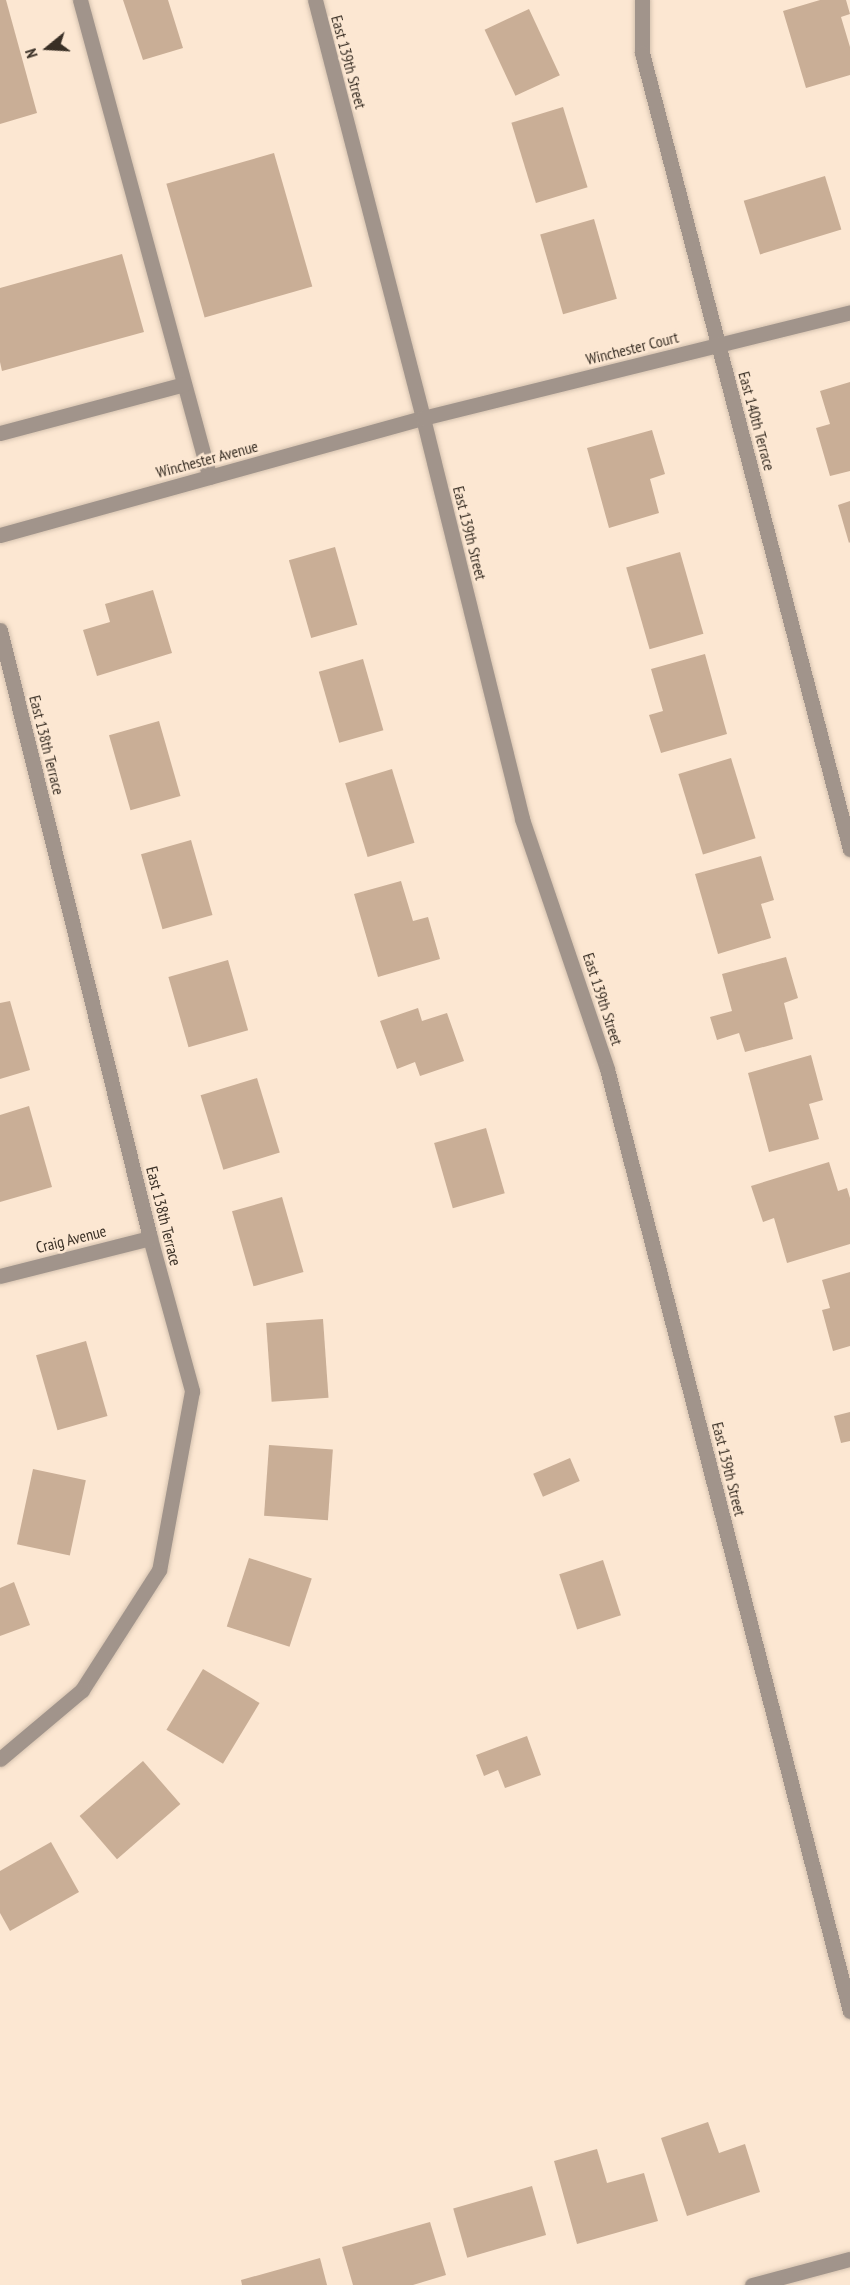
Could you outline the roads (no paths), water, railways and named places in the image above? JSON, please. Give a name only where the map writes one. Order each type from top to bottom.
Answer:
[{"type":"street","points":[[80,0],[210,477]]},
{"type":"street","name":"East 139th Street","points":[[315,0],[423,418],[522,819],[607,1069],[850,2012]]},
{"type":"street","name":"East 140th Terrace","points":[[642,0],[642,53],[850,849]]},
{"type":"street","name":"Winchester Court","points":[[423,418],[850,312]]},
{"type":"street","points":[[0,434],[184,384]]},
{"type":"street","name":"Winchester Avenue","points":[[0,534],[423,418]]},
{"type":"street","name":"East 138th Terrace","points":[[0,630],[150,1238],[192,1391],[159,1570],[82,1690],[0,1759]]},
{"type":"street","name":"Craig Avenue","points":[[0,1276],[150,1238]]},
{"type":"street","points":[[752,2285],[850,2259]]}]
